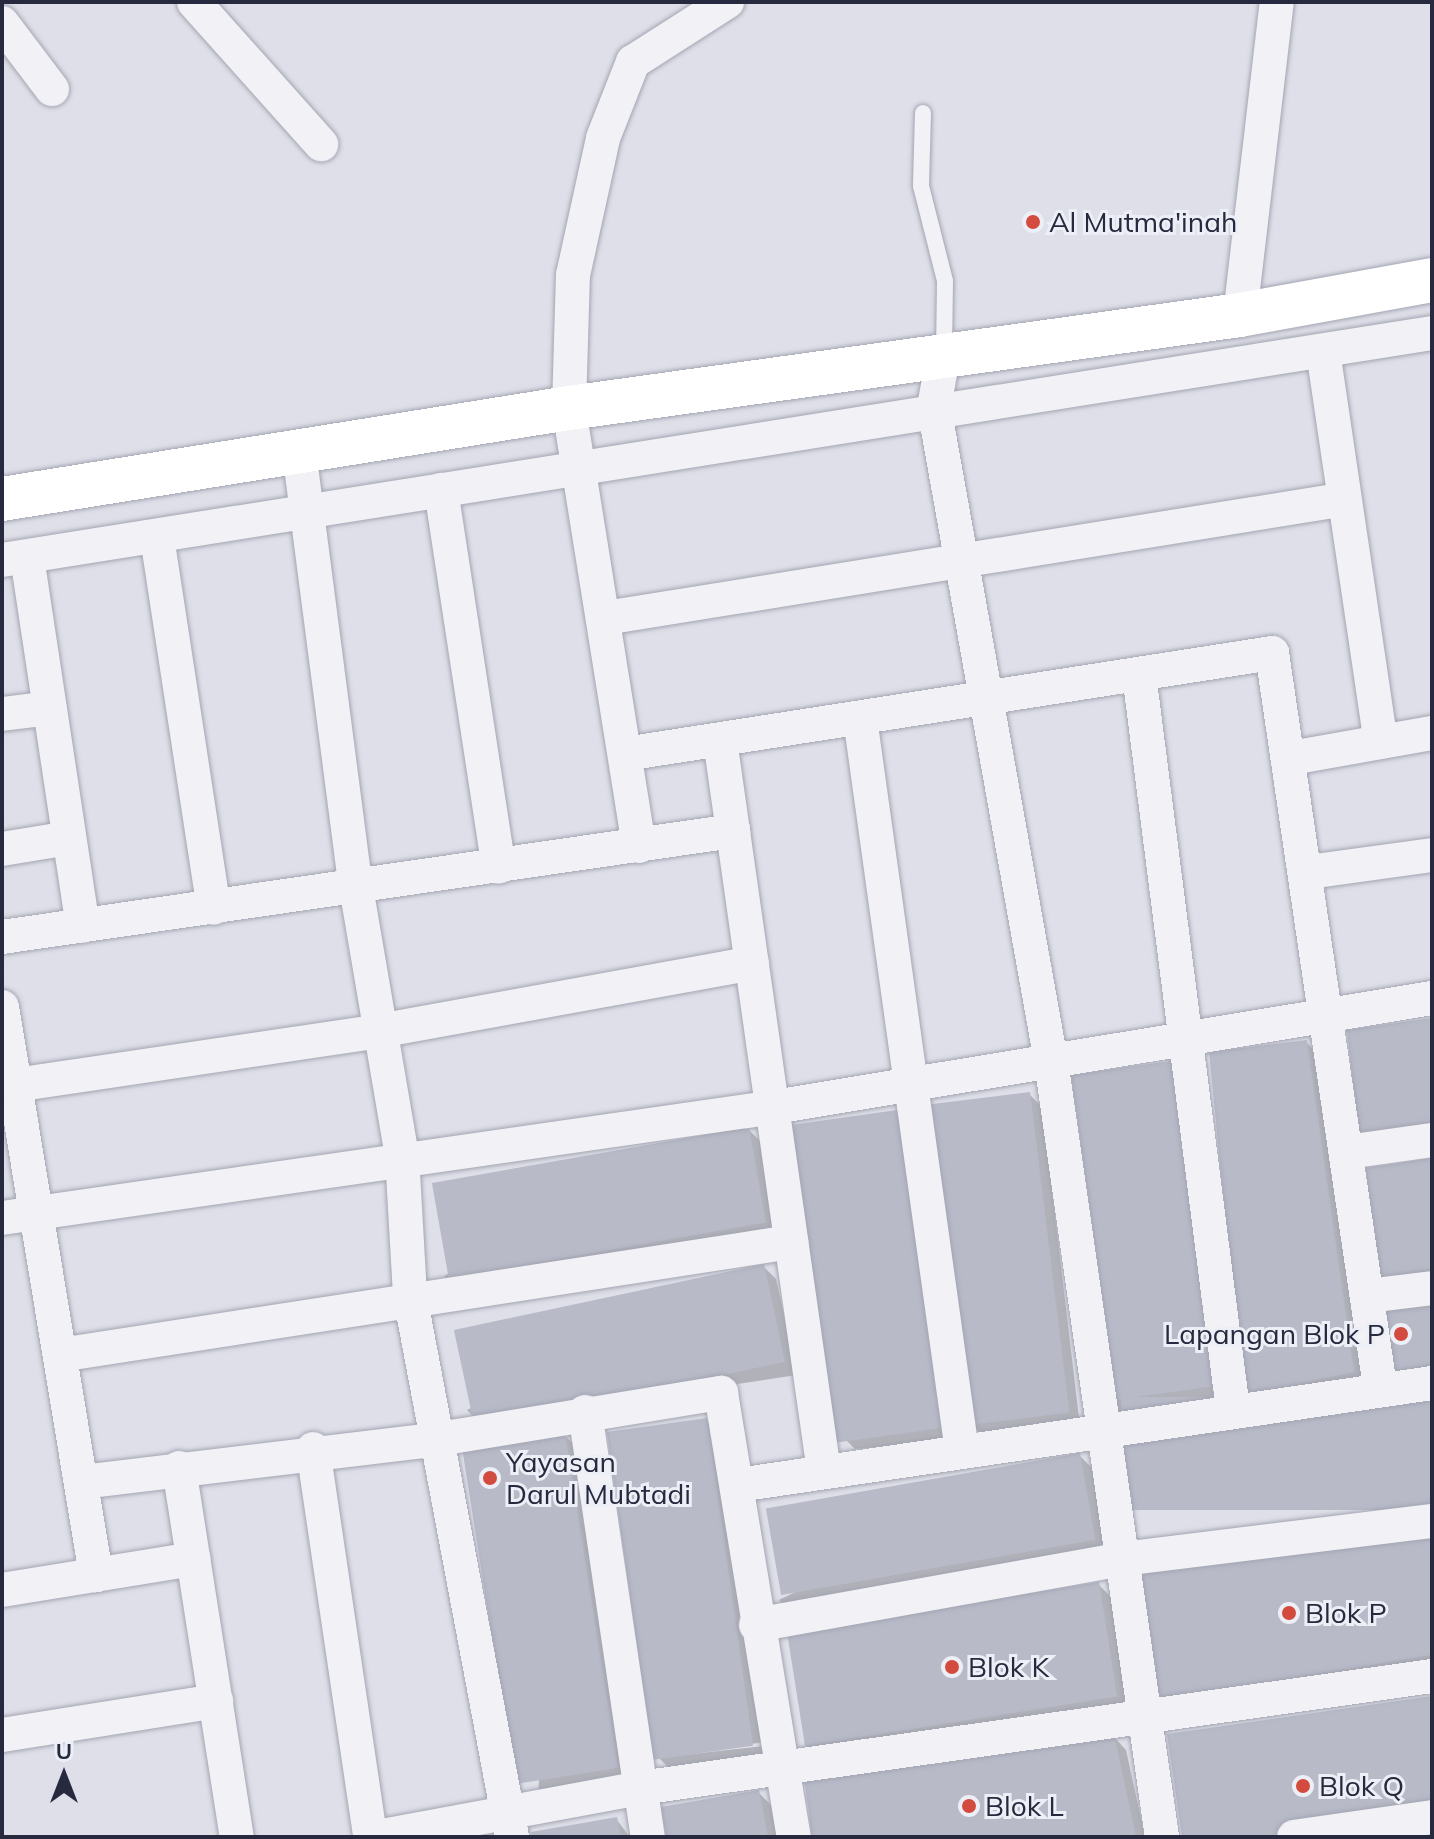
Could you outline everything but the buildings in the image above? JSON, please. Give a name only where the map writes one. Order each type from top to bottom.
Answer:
[{"type":"street","points":[[194,2],[321,144]]},
{"type":"street","points":[[639,846],[582,466],[569,408],[573,275],[603,138],[633,62],[727,2]]},
{"type":"street","points":[[1240,315],[1277,2]]},
{"type":"street","points":[[2,23],[52,89]]},
{"type":"street","points":[[2,499],[569,408],[944,352],[1240,315],[1432,280]]},
{"type":"street","points":[[83,926],[50,708],[14,559],[934,407],[1432,333]]},
{"type":"street","points":[[1323,351],[1340,500],[1381,742]]},
{"type":"street","points":[[944,352],[934,407],[960,561],[992,698],[1051,1061],[1106,1429],[1142,1715],[1162,1837]]},
{"type":"street","points":[[299,451],[304,513],[356,887],[402,1156],[410,1296],[510,1826]]},
{"type":"street","points":[[441,490],[499,867]]},
{"type":"street","points":[[605,618],[1340,500]]},
{"type":"street","points":[[157,537],[214,908]]},
{"type":"street","points":[[625,754],[1272,653],[1308,872],[1380,1387]]},
{"type":"street","points":[[1139,674],[1188,1034],[1233,1410]]},
{"type":"street","points":[[2,714],[50,708]]},
{"type":"street","points":[[860,718],[962,1451]]},
{"type":"street","points":[[1291,758],[1432,733]]},
{"type":"street","points":[[720,740],[752,963],[768,1108],[824,1472]]},
{"type":"street","points":[[2,937],[733,831]]},
{"type":"street","points":[[2,849],[69,838]]},
{"type":"street","points":[[1308,872],[1432,855]]},
{"type":"street","points":[[15,1085],[379,1031],[752,963]]},
{"type":"street","points":[[2,1218],[402,1156],[768,1108],[911,1081],[1051,1061],[1188,1034],[1432,998]]},
{"type":"street","points":[[2,1007],[96,1575]]},
{"type":"street","points":[[1347,1152],[1432,1140]]},
{"type":"street","points":[[60,1355],[410,1296],[791,1242]]},
{"type":"street","points":[[1367,1296],[1432,1288]]},
{"type":"street","points":[[738,1485],[1380,1387],[1432,1383]]},
{"type":"street","points":[[81,1482],[313,1449],[439,1439],[585,1412],[721,1393],[738,1485],[756,1625],[794,1837]]},
{"type":"street","points":[[585,1412],[648,1837]]},
{"type":"street","points":[[313,1449],[373,1837],[510,1826],[640,1788],[1432,1676]]},
{"type":"street","points":[[179,1468],[237,1837]]},
{"type":"street","points":[[756,1625],[1122,1559],[1432,1521]]},
{"type":"street","points":[[2,1590],[194,1559]]},
{"type":"street","points":[[2,1735],[216,1701]]},
{"type":"street","points":[[1294,1837],[1432,1817]]},
{"type":"lane","points":[[923,113],[921,186],[945,281],[944,352]]},
{"type":"place","name":"Al Mutma'inah","points":[[1033,222]]},
{"type":"place","name":"Lapangan Blok P","points":[[1401,1334]]},
{"type":"place","name":"Yayasan Darul Mubtadi","points":[[490,1478]]},
{"type":"place","name":"Blok P","points":[[1289,1613]]},
{"type":"place","name":"Blok K","points":[[952,1667]]},
{"type":"place","name":"Blok Q","points":[[1303,1786]]},
{"type":"place","name":"Blok L","points":[[969,1806]]}]
